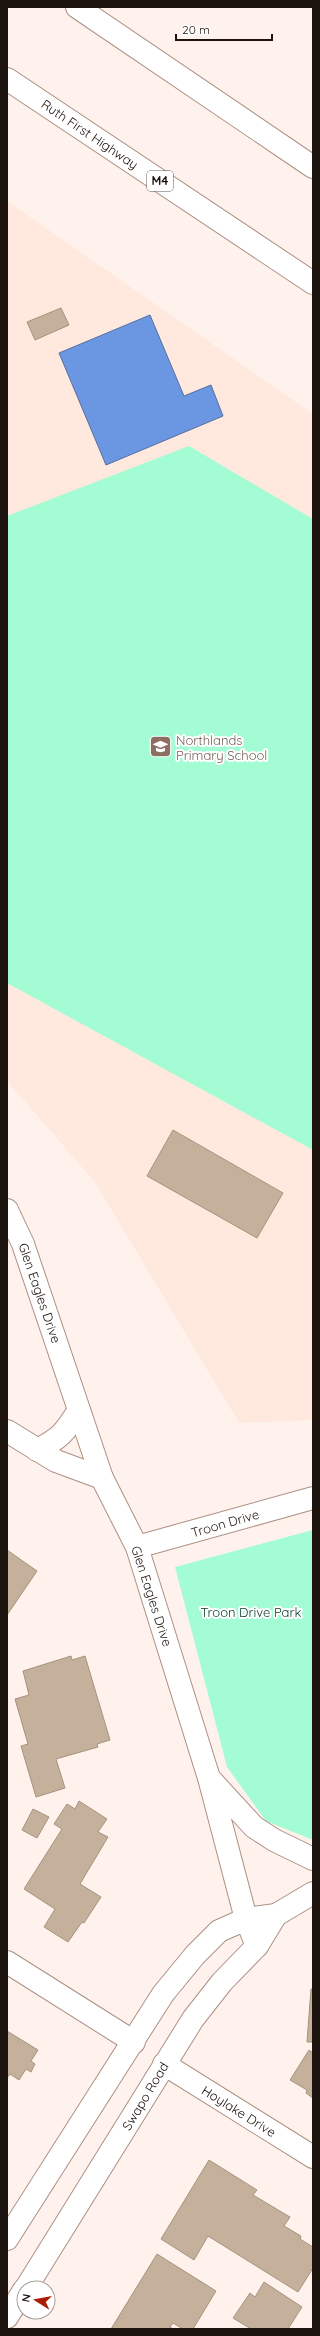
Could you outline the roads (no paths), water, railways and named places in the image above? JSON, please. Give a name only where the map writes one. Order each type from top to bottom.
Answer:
[{"type":"main road","points":[[77,7],[313,167]]},
{"type":"main road","name":"Ruth First Highway","points":[[7,79],[313,283]]},
{"type":"main road","name":"Glen Eagles Drive","points":[[7,1210],[23,1244],[102,1478],[138,1547],[209,1778],[246,1919],[257,1946]]},
{"type":"main road","points":[[37,1450],[58,1439],[79,1410]]},
{"type":"main road","points":[[7,1431],[56,1461],[102,1478]]},
{"type":"main road","name":"Troon Drive","points":[[138,1547],[313,1498]]},
{"type":"main road","points":[[209,1778],[254,1827],[274,1840],[313,1859]]},
{"type":"main road","name":"Swapo Road","points":[[7,2239],[134,2042],[163,1994],[195,1955],[219,1931],[246,1919],[276,1915],[313,1894]]},
{"type":"main road","name":"Swapo Road","points":[[31,2280],[192,2019],[222,1982],[257,1946],[276,1915]]},
{"type":"main road","points":[[7,1962],[134,2042]]},
{"type":"main road","name":"Hoylake Drive","points":[[164,2064],[313,2157]]},
{"type":"main road","name":"Swapo Road","points":[[7,2317],[16,2303]]},
{"type":"water","points":[[150,315],[184,396],[211,385],[223,416],[106,465],[59,353]]},
{"type":"place","name":"Northlands Primary School","points":[[160,747]]},
{"type":"park label","name":"Troon Drive Park","points":[[251,1612]]}]
